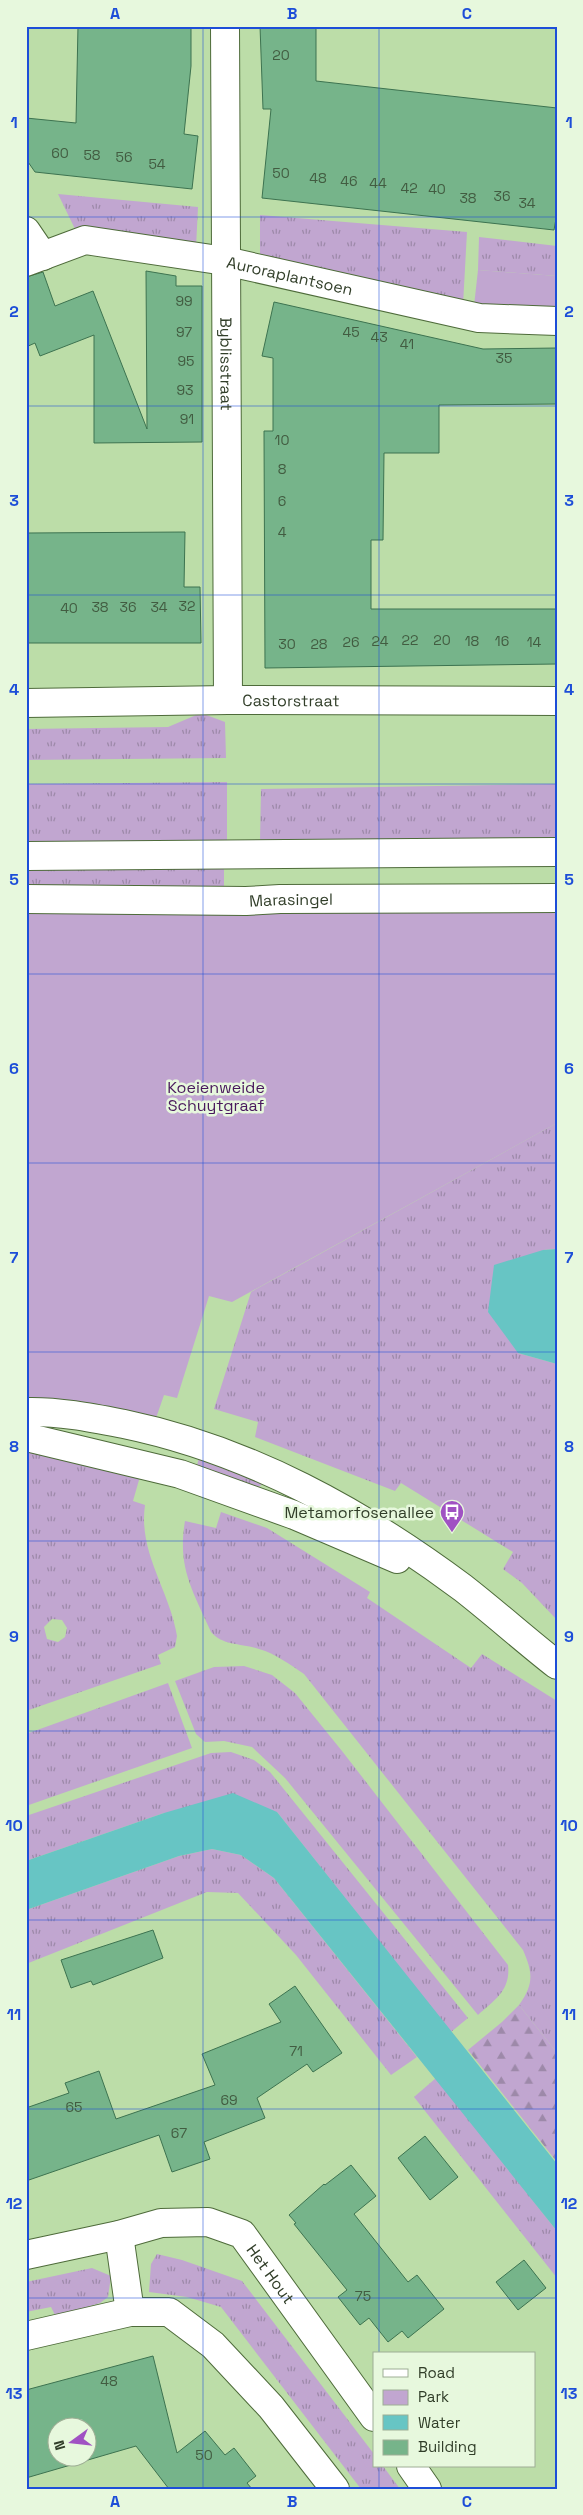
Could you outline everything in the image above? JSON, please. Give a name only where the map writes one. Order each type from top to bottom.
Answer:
[{"type":"street","name":"Byblisstraat","points":[[225,26],[228,700]]},
{"type":"street","points":[[26,231],[34,259]]},
{"type":"street","name":"Auroraplantsoen","points":[[34,259],[85,240],[225,261],[479,318],[557,321]]},
{"type":"street","name":"Castorstraat","points":[[26,703],[228,700],[557,701]]},
{"type":"street","points":[[26,856],[557,852]]},
{"type":"street","name":"Marasingel","points":[[26,899],[246,901],[280,898],[557,898]]},
{"type":"street","points":[[26,1412],[107,1421],[148,1429],[223,1451],[321,1497],[371,1525],[462,1588],[557,1665]]},
{"type":"street","points":[[26,1437],[180,1474],[294,1515],[462,1588]]},
{"type":"street","name":"Het Hout","points":[[26,2256],[119,2235],[161,2223],[208,2222],[242,2234],[373,2416]]},
{"type":"street","points":[[119,2235],[130,2312]]},
{"type":"street","points":[[26,2336],[130,2312],[169,2312],[212,2345],[271,2407],[335,2489]]},
{"type":"street","points":[[412,2468],[427,2489]]},
{"type":"green space","points":[[58,194],[198,207],[196,248],[75,229]]},
{"type":"green space","points":[[260,215],[467,232],[463,305],[260,263]]},
{"type":"green space","points":[[479,237],[557,246],[557,276],[478,270]]},
{"type":"green space","points":[[478,270],[557,276],[557,309],[474,306]]},
{"type":"green space","points":[[201,713],[225,722],[226,758],[26,760],[26,729],[168,727]]},
{"type":"green space","points":[[227,782],[227,846],[26,845],[26,784]]},
{"type":"green space","points":[[557,784],[557,841],[260,841],[261,789]]},
{"type":"green space","points":[[224,867],[224,886],[26,887],[26,869]]},
{"type":"green space","name":"Koeienweide Schuytgraaf","points":[[557,902],[557,1123],[232,1302],[209,1296],[177,1398],[164,1395],[155,1421],[26,1400],[26,908]]},
{"type":"green space","points":[[557,1123],[557,1249],[543,1250],[518,1353],[557,1364],[557,1620],[522,1583],[503,1569],[513,1552],[401,1483],[395,1491],[255,1437],[258,1422],[214,1409],[251,1292]]},
{"type":"green space","points":[[26,1449],[141,1473],[133,1501],[145,1505],[144,1523],[146,1539],[150,1556],[173,1619],[177,1636],[175,1647],[158,1655],[161,1664],[26,1711]],"holes":[[[52,1619],[62,1620],[67,1628],[65,1637],[58,1642],[47,1639],[44,1627]]]},
{"type":"green space","points":[[200,1454],[262,1480],[262,1484],[256,1490],[196,1469]]},
{"type":"green space","points":[[221,1512],[267,1528],[370,1592],[367,1598],[471,1668],[482,1654],[557,1701],[557,2053],[519,2005],[527,1991],[530,1978],[529,1965],[523,1950],[304,1674],[265,1651],[221,1640],[211,1632],[188,1579],[183,1552],[183,1538],[185,1521],[216,1528]]},
{"type":"green space","points":[[244,1666],[272,1675],[295,1693],[508,1965],[507,1981],[501,1994],[478,2015],[285,1778],[252,1747],[224,1741],[205,1742],[196,1734],[175,1681],[214,1667]]},
{"type":"green space","points":[[168,1683],[192,1748],[26,1806],[26,1734]]},
{"type":"green space","points":[[231,1752],[254,1760],[270,1772],[468,2018],[451,2032],[277,1812],[164,1813],[26,1861],[26,1816],[211,1753]]},
{"type":"green space","points":[[212,1849],[241,1855],[274,1878],[417,2057],[391,2075],[296,1955],[238,1893],[207,1892],[26,1964],[26,1910],[179,1856]]},
{"type":"green space","points":[[519,2005],[557,2053],[557,2162],[468,2050]]},
{"type":"green space","points":[[436,2078],[557,2231],[557,2278],[414,2097]]},
{"type":"green space","points":[[157,2254],[182,2260],[242,2281],[373,2453],[373,2468],[384,2468],[400,2489],[361,2489],[221,2307],[187,2297],[149,2292],[151,2264]]},
{"type":"green space","points":[[92,2268],[111,2276],[108,2297],[100,2303],[56,2317],[51,2307],[26,2312],[26,2282]]},
{"type":"water","points":[[557,1249],[557,1364],[518,1353],[488,1312],[494,1265],[543,1250]]},
{"type":"water","points":[[233,1793],[277,1812],[557,2164],[557,2231],[274,1878],[241,1855],[212,1849],[179,1856],[26,1910],[26,1861],[164,1813]]},
{"type":"building","points":[[78,26],[191,26],[191,66],[184,134],[198,136],[192,189],[35,172],[26,159],[26,118],[76,123]]},
{"type":"building","points":[[260,26],[316,26],[316,81],[557,108],[557,213],[554,230],[262,198],[271,109],[263,109]]},
{"type":"building","points":[[146,271],[176,276],[176,286],[202,286],[202,442],[94,443],[94,335],[40,356],[35,343],[26,347],[26,277],[43,272],[55,306],[93,291],[147,429]]},
{"type":"building","points":[[274,302],[483,349],[557,348],[557,404],[439,405],[439,453],[384,453],[383,540],[371,540],[371,609],[557,609],[557,664],[265,668],[264,431],[273,431],[273,358],[262,356]]},
{"type":"building","points":[[185,532],[184,587],[200,587],[201,643],[26,643],[28,533]]},
{"type":"building","points":[[153,1930],[163,1958],[93,1985],[91,1981],[71,1988],[61,1960]]},
{"type":"building","points":[[295,1986],[342,2053],[313,2072],[307,2064],[257,2098],[265,2118],[204,2142],[210,2159],[172,2172],[159,2135],[26,2181],[26,2108],[69,2093],[65,2083],[99,2071],[116,2119],[215,2085],[202,2054],[281,2022],[269,2004]]},
{"type":"building","points":[[425,2136],[458,2177],[430,2200],[398,2158]]},
{"type":"building","points":[[351,2165],[376,2196],[354,2214],[408,2282],[417,2275],[444,2309],[408,2338],[402,2331],[388,2342],[369,2318],[360,2325],[338,2297],[347,2290],[294,2224],[296,2223],[289,2215],[324,2184]]},
{"type":"building","points":[[524,2260],[546,2288],[518,2310],[496,2282]]},
{"type":"building","points":[[153,2356],[177,2453],[205,2431],[225,2455],[234,2448],[256,2476],[247,2483],[252,2489],[169,2489],[136,2446],[98,2457],[98,2418],[48,2418],[48,2468],[60,2468],[26,2478],[26,2390]]},
{"type":"place","name":"Metamorfosenallee","points":[[452,1533]]}]
